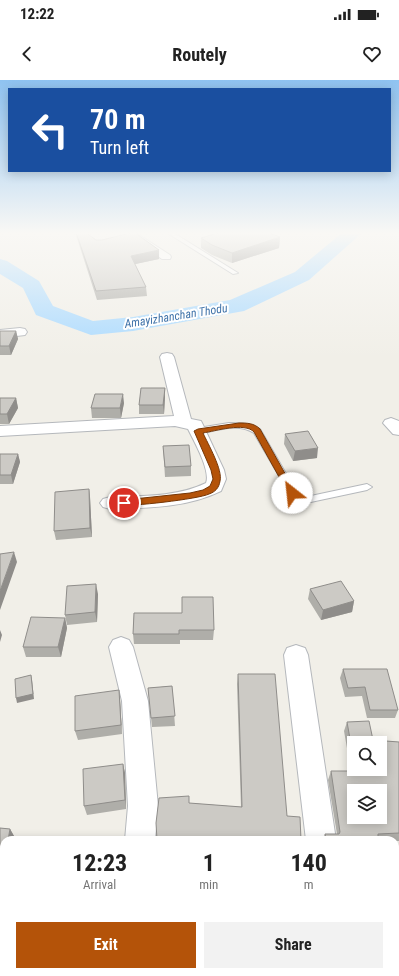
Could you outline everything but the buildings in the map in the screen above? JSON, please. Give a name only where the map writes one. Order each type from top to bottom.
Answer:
[{"type":"street","points":[[0,334],[20,332]]},
{"type":"street","points":[[167,357],[184,422]]},
{"type":"street","points":[[0,431],[168,421],[184,422],[195,425],[215,470],[217,479],[214,487],[206,492],[190,496],[151,501],[110,503]]},
{"type":"street","points":[[121,647],[135,701],[143,806],[140,836]]},
{"type":"street","points":[[296,656],[320,836]]},
{"type":"lane","points":[[198,431],[239,425],[254,427],[258,430],[292,493],[300,499],[312,499],[367,487]]},
{"type":"waterway","name":"Amayizhanchan Thodu","points":[[14,274],[32,285],[44,310],[91,328],[133,324],[236,306],[305,274]]},
{"type":"route","points":[[124,503],[190,496],[206,492],[214,487],[217,479],[215,470],[198,431],[239,425],[248,425],[258,430],[292,493]]}]
